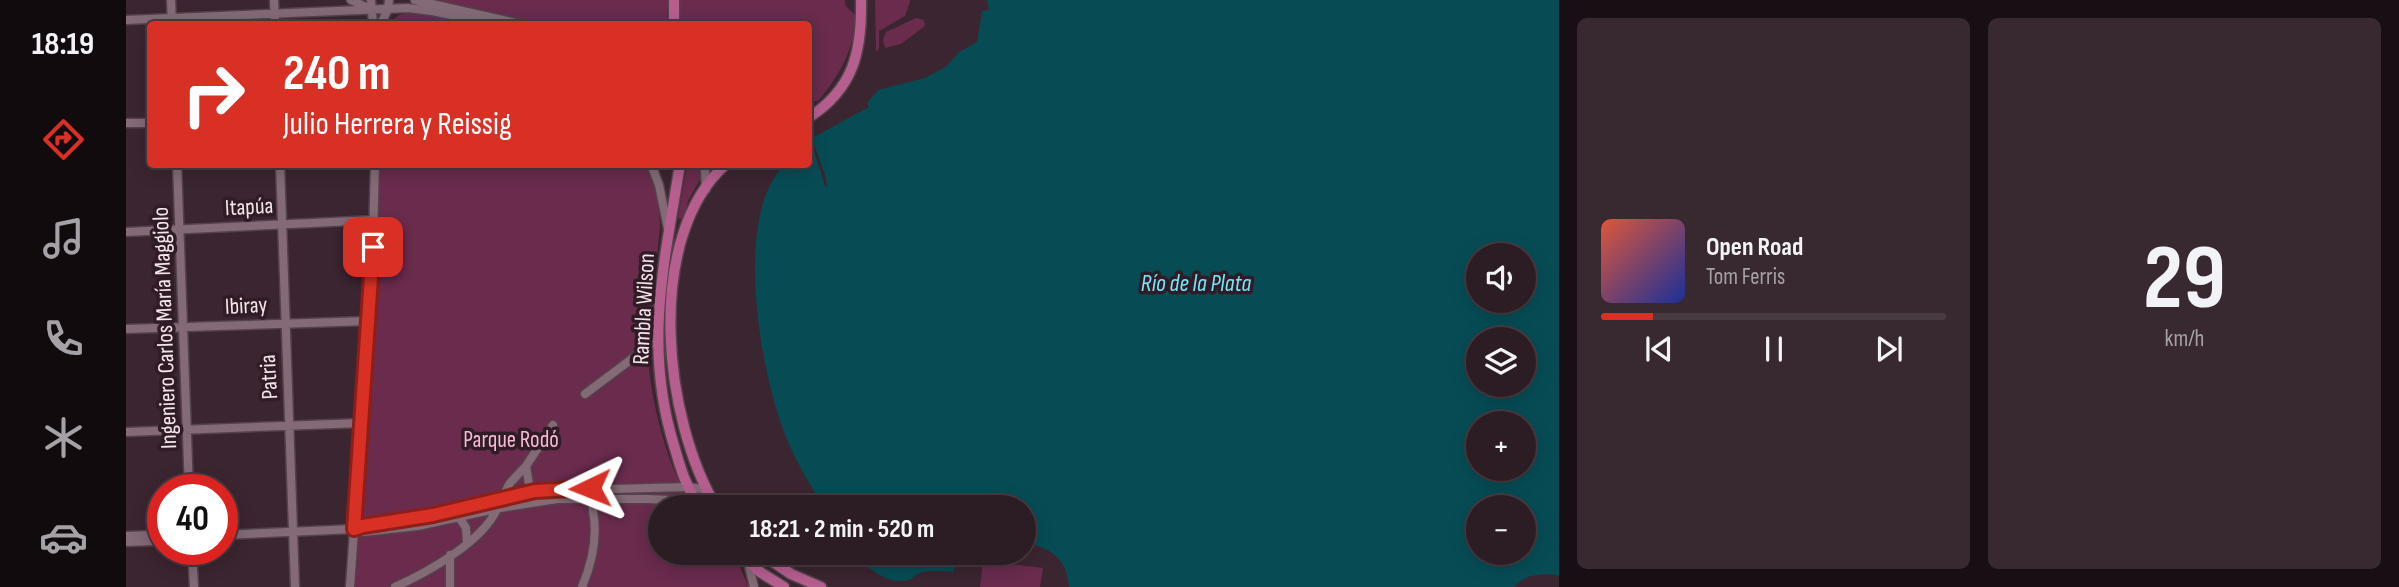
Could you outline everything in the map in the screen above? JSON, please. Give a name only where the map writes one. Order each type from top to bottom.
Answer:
[{"type":"main road","points":[[674,0],[674,21]]},
{"type":"main road","points":[[812,115],[832,99],[854,66],[860,39],[861,0]]},
{"type":"main road","name":"Rambla Wilson","points":[[679,168],[668,230],[657,340],[660,391],[671,439],[692,495]]},
{"type":"main road","name":"Rambla Wilson","points":[[709,493],[695,465],[681,420],[672,363],[670,321],[678,256],[692,213],[723,168]]},
{"type":"main road","points":[[752,565],[784,587]]},
{"type":"main road","points":[[778,565],[821,587]]},
{"type":"street","points":[[171,0],[172,21]]},
{"type":"street","points":[[274,0],[275,21]]},
{"type":"street","points":[[352,0],[372,10]]},
{"type":"street","points":[[370,0],[373,21]]},
{"type":"street","points":[[415,0],[507,21]]},
{"type":"street","points":[[126,20],[172,21],[372,10],[389,5],[425,9],[480,21]]},
{"type":"street","points":[[126,123],[147,122]]},
{"type":"street","name":"Ingeniero Carlos María Maggiolo","points":[[177,168],[188,474]]},
{"type":"street","name":"Patria","points":[[280,168],[295,587]]},
{"type":"street","points":[[350,587],[368,321],[375,168]]},
{"type":"street","points":[[653,168],[659,185],[668,230]]},
{"type":"street","points":[[704,168],[706,189]]},
{"type":"street","name":"Itapúa","points":[[126,232],[374,220]]},
{"type":"street","name":"Ibiray","points":[[126,329],[368,321]]},
{"type":"street","points":[[585,394],[657,340]]},
{"type":"street","points":[[126,432],[361,423]]},
{"type":"street","points":[[502,498],[553,425]]},
{"type":"street","points":[[526,466],[533,502]]},
{"type":"street","points":[[238,534],[354,529],[433,515],[530,492],[590,488],[688,487],[709,493]]},
{"type":"street","points":[[582,587],[592,562],[594,524],[590,488]]},
{"type":"street","points":[[354,529],[363,532],[389,531],[533,502],[590,498],[648,499]]},
{"type":"street","points":[[396,587],[422,575],[467,543],[484,529],[497,509]]},
{"type":"street","points":[[459,517],[467,527],[467,543]]},
{"type":"street","points":[[126,536],[147,535]]},
{"type":"street","points":[[126,542],[147,541]]},
{"type":"street","points":[[450,555],[450,587]]},
{"type":"street","points":[[193,565],[194,587]]},
{"type":"street","points":[[749,565],[754,587]]},
{"type":"green space","points":[[431,0],[668,0],[667,21],[522,21]]},
{"type":"green space","points":[[679,0],[845,0],[845,5],[856,16],[849,51],[833,82],[818,101],[812,101],[812,21],[679,21]]},
{"type":"green space","points":[[875,0],[910,0],[905,16],[879,31],[879,48],[876,52]]},
{"type":"green space","points":[[428,13],[463,21],[391,21],[399,15]]},
{"type":"green space","points":[[916,18],[924,20],[925,26],[901,44],[885,48],[883,40],[886,32]]},
{"type":"green space","name":"Parque Rodó","points":[[379,168],[650,168],[658,196],[660,225],[648,355],[649,373],[662,435],[686,495],[648,495],[648,565],[739,565],[749,587],[355,587]]},
{"type":"green space","points":[[688,168],[701,168],[702,176],[688,201],[684,220],[678,218]]},
{"type":"green space","points":[[983,565],[1043,568],[1040,587],[980,587]]},
{"type":"water","name":"Río de la Plata","points":[[987,0],[1559,0],[1559,576],[1535,575],[1523,579],[1514,587],[1069,587],[1061,561],[1050,551],[1036,546],[1036,495],[816,495],[784,432],[775,405],[760,334],[755,256],[759,220],[768,189],[782,168],[812,168],[813,147],[827,187],[812,138],[869,107],[867,103],[878,90],[925,78],[947,66],[959,52],[977,42],[982,11],[989,10]]},
{"type":"water","points":[[865,565],[955,565],[953,572],[924,572],[903,581],[879,575]]},
{"type":"route","points":[[373,247],[354,529],[433,515],[535,491],[590,488]]}]
